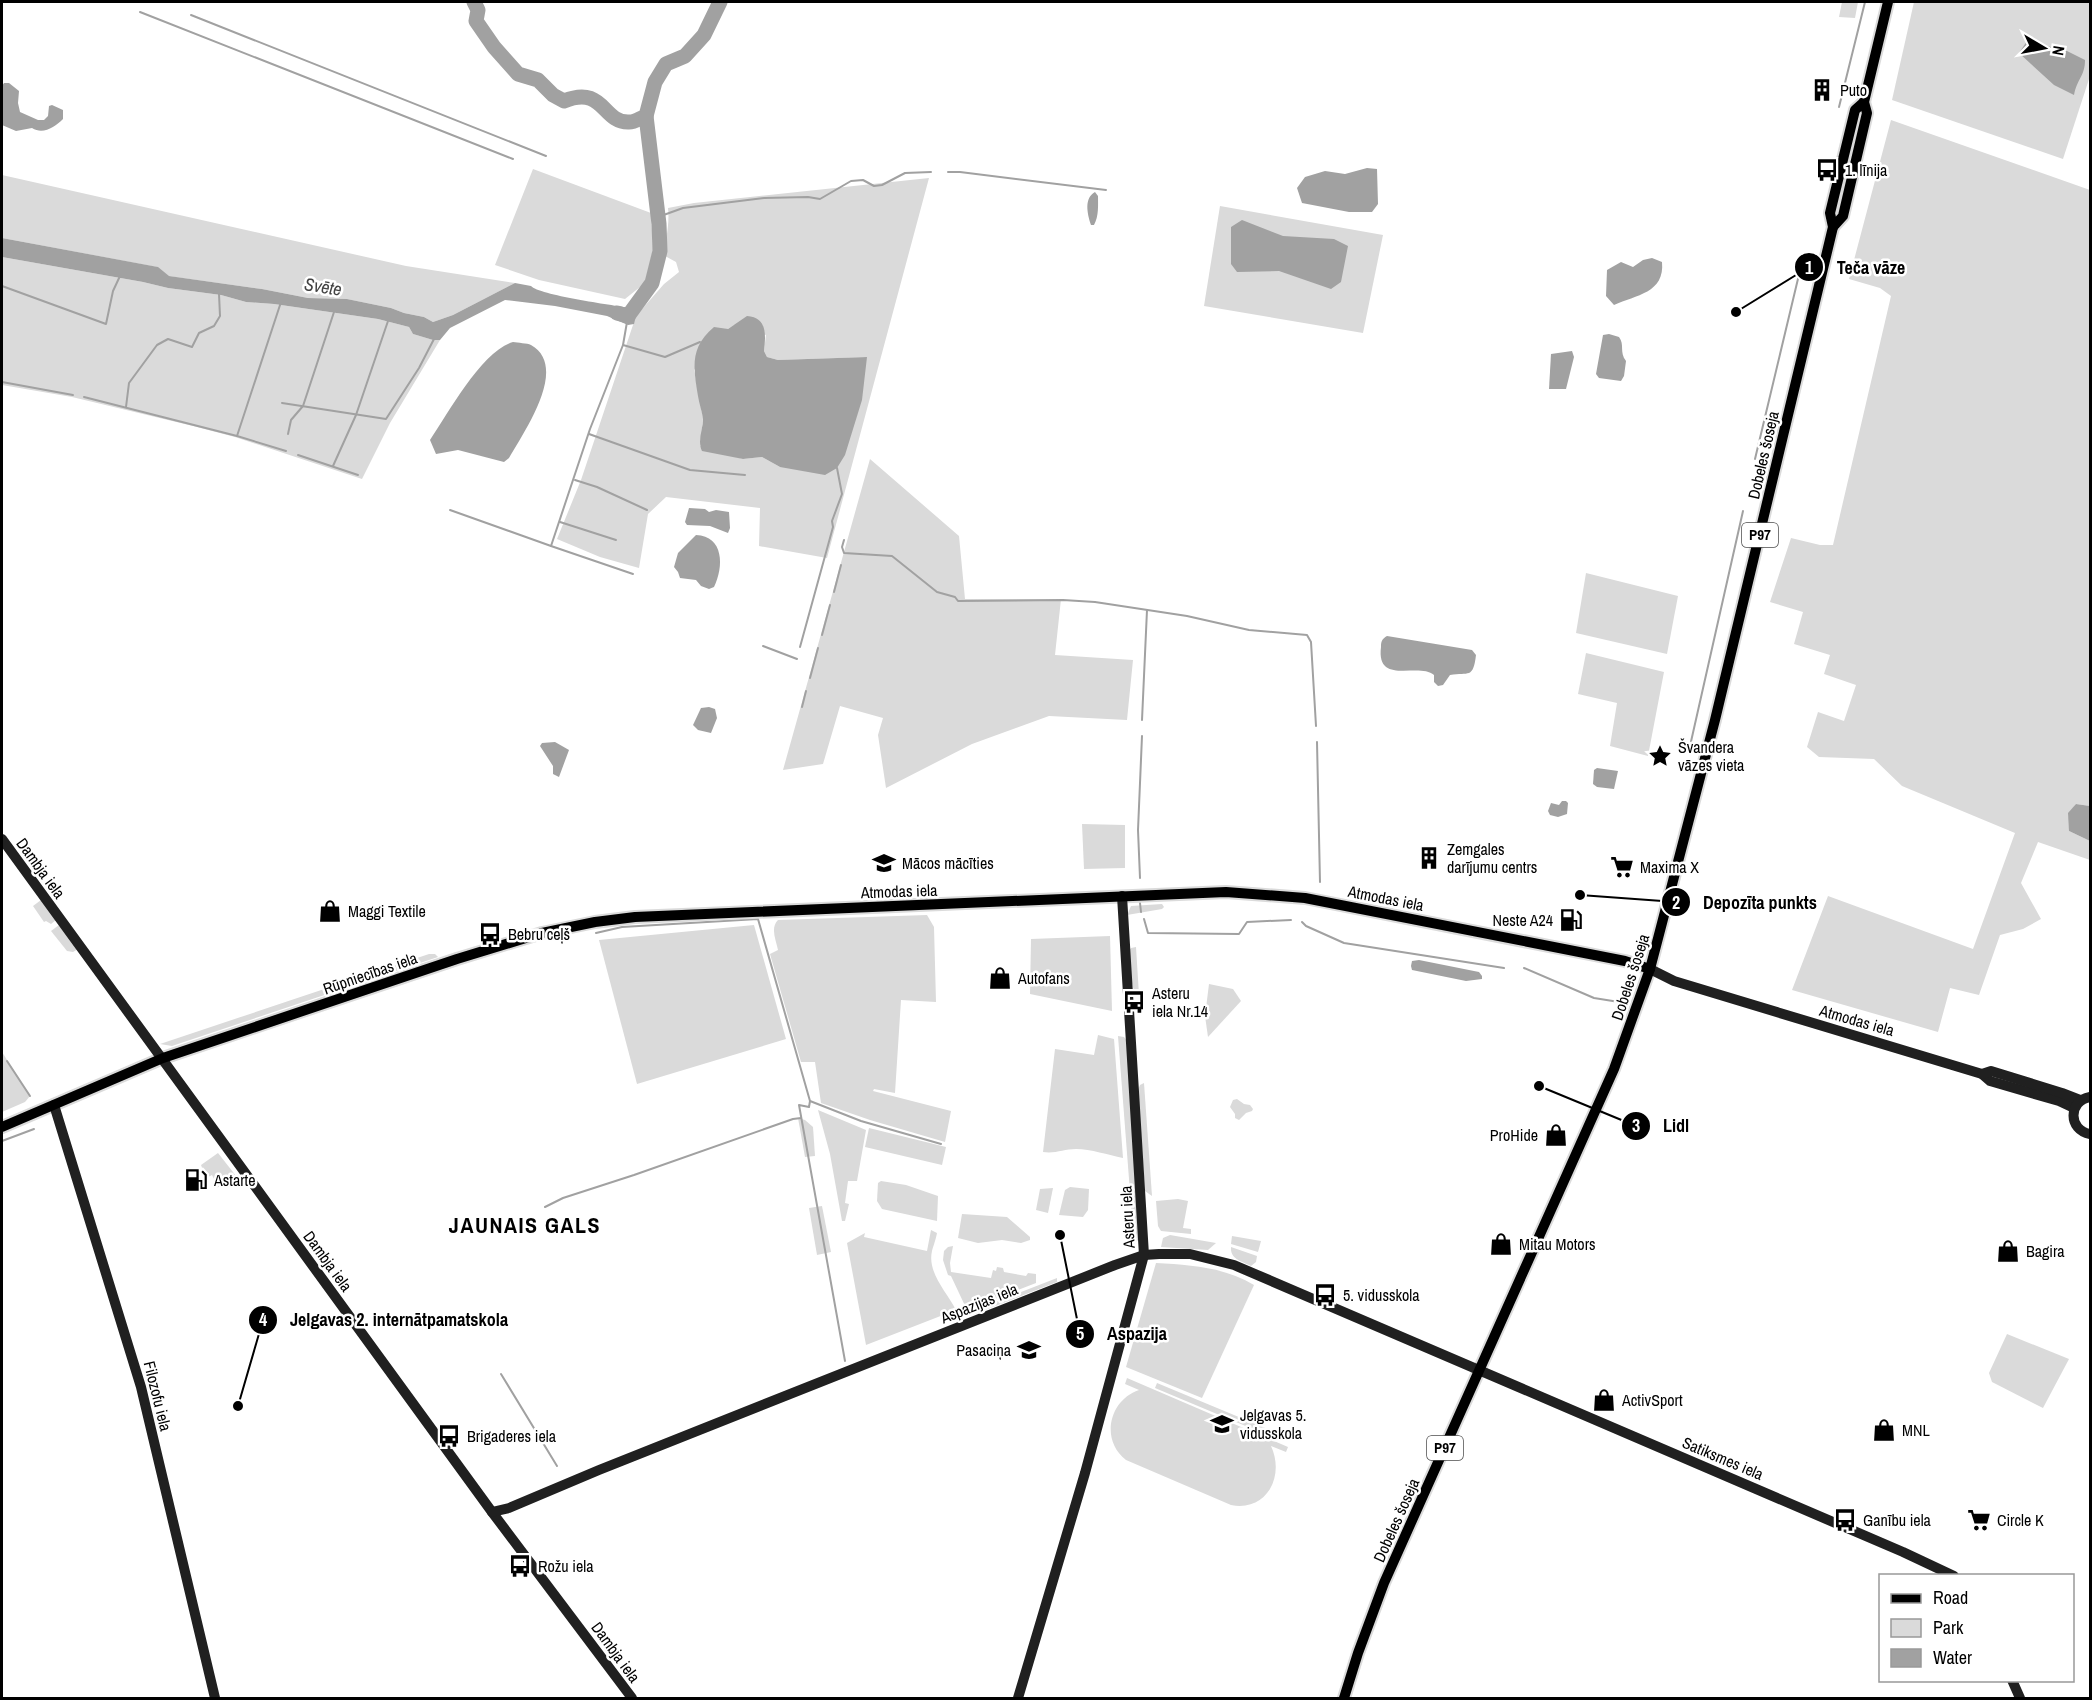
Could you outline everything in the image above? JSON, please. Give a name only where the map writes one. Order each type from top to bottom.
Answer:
[{"type":"main road","name":"Dobeles šoseja","points":[[1344,1698],[1384,1583],[1614,1069],[1650,969],[1715,720],[1833,227],[1843,216],[1867,113],[1864,102],[1888,2]]},
{"type":"main road","name":"Atmodas iela","points":[[764,911],[1226,892],[1305,898],[1625,961],[1650,969]]},
{"type":"main road","name":"Rūpniecības iela","points":[[2,1127],[163,1058],[542,933],[595,922],[635,917],[764,911]]},
{"type":"street","name":"Dambja iela","points":[[2,839],[492,1512],[632,1698]]},
{"type":"street","name":"Asteru iela","points":[[1018,1698],[1087,1466],[1144,1255],[1122,896]]},
{"type":"street","name":"Atmodas iela","points":[[1650,969],[1674,981],[1983,1074],[1991,1071],[2062,1093],[2082,1102]]},
{"type":"street","points":[[2082,1102],[2073,1119],[2075,1125],[2091,1134]]},
{"type":"street","name":"Filozofu iela","points":[[54,1105],[141,1387],[215,1698]]},
{"type":"street","name":"Aspazijas iela","points":[[492,1512],[509,1508],[708,1426],[1144,1255],[1190,1254],[1234,1265],[1480,1370]]},
{"type":"street","name":"Satiksmes iela","points":[[1480,1370],[1952,1574]]},
{"type":"street","points":[[2013,1682],[2020,1698]]},
{"type":"green space","points":[[1842,2],[1858,2],[1855,18],[1839,17]]},
{"type":"green space","points":[[1914,2],[2090,2],[2090,76],[2063,159],[1892,100]]},
{"type":"green space","points":[[1891,120],[2090,190],[2090,806],[2076,804],[2069,831],[2090,841],[2090,860],[2038,842],[2021,883],[2041,919],[2023,929],[2000,935],[1979,995],[1950,988],[1938,1032],[1792,990],[1828,896],[1973,949],[2015,833],[1902,786],[1874,759],[1819,757],[1807,747],[1818,712],[1844,721],[1856,685],[1824,674],[1830,655],[1794,644],[1803,612],[1770,602],[1791,538],[1820,545],[1833,545],[1891,296],[1880,288],[1849,279]]},
{"type":"green space","points":[[533,169],[651,213],[653,250],[645,283],[625,299],[539,280],[495,265]]},
{"type":"green space","points":[[2,175],[406,266],[515,283],[453,315],[433,322],[424,317],[391,308],[347,299],[308,298],[168,276],[157,267],[2,238]]},
{"type":"green space","points":[[929,178],[827,558],[759,546],[760,508],[666,497],[648,514],[639,568],[600,557],[557,539],[581,480],[636,316],[664,284],[679,272],[676,262],[665,256],[668,208],[694,203]],"holes":[[[734,325],[766,335],[764,351],[767,357],[778,360],[867,357],[780,467],[762,457],[743,459],[700,446],[703,418],[694,370],[728,329]]]},
{"type":"green space","points":[[1220,206],[1383,235],[1363,333],[1204,306]]},
{"type":"green space","points":[[2,257],[168,288],[221,295],[246,302],[378,319],[409,327],[413,334],[440,340],[390,423],[362,479],[235,437],[193,426],[72,397],[2,385]]},
{"type":"green space","points":[[870,459],[959,536],[965,599],[1061,599],[1055,655],[1133,660],[1127,720],[1049,716],[972,744],[886,788],[878,735],[883,718],[840,706],[823,764],[783,770]]},
{"type":"green space","points":[[1586,573],[1678,596],[1667,654],[1576,633]]},
{"type":"green space","points":[[1586,653],[1664,672],[1648,756],[1610,746],[1617,703],[1578,694]]},
{"type":"green space","points":[[1082,824],[1125,825],[1125,868],[1084,869]]},
{"type":"green space","points":[[41,900],[56,920],[51,924],[44,922],[33,906]]},
{"type":"green space","points":[[1162,904],[1164,907],[1162,909],[1127,915],[1131,906]]},
{"type":"green space","points":[[927,915],[934,927],[936,1002],[901,1000],[895,1093],[874,1089],[873,1091],[951,1111],[945,1142],[821,1103],[815,1062],[801,1062],[770,954],[778,950],[774,927],[778,920]]},
{"type":"green space","points":[[59,925],[78,949],[73,952],[67,951],[51,931]]},
{"type":"green space","points":[[754,925],[786,1039],[637,1084],[599,940]]},
{"type":"green space","points":[[1110,936],[1112,1011],[1030,994],[1031,939]]},
{"type":"green space","points":[[1136,947],[1139,995],[1135,995],[1130,975],[1129,951]]},
{"type":"green space","points":[[429,954],[435,954],[438,957],[172,1046],[160,1044]]},
{"type":"green space","points":[[1209,984],[1233,989],[1241,1001],[1208,1037],[1205,1016]]},
{"type":"green space","points":[[1098,1035],[1114,1039],[1123,1158],[1082,1149],[1043,1152],[1055,1049],[1094,1055]]},
{"type":"green space","points":[[1118,1036],[1124,1037],[1128,1042],[1140,1238],[1134,1244]]},
{"type":"green space","points":[[2,1052],[30,1096],[25,1102],[2,1112]]},
{"type":"green space","points":[[1144,1083],[1152,1196],[1145,1191],[1138,1090]]},
{"type":"green space","points":[[1237,1099],[1250,1105],[1253,1109],[1239,1120],[1235,1118],[1230,1107],[1233,1100]]},
{"type":"green space","points":[[818,1110],[866,1130],[857,1181],[848,1181],[845,1203],[849,1204],[845,1221],[842,1221],[830,1154]]},
{"type":"green space","points":[[798,1118],[805,1120],[813,1127],[815,1156],[805,1157]]},
{"type":"green space","points":[[869,1128],[946,1147],[942,1165],[865,1147]]},
{"type":"green space","points":[[218,1153],[240,1181],[212,1187],[216,1183],[212,1175],[206,1178],[201,1165]]},
{"type":"green space","points":[[881,1181],[906,1185],[938,1196],[937,1221],[882,1209],[877,1201],[878,1183]]},
{"type":"green space","points":[[1070,1187],[1089,1189],[1088,1210],[1083,1217],[1059,1215],[1065,1190]]},
{"type":"green space","points":[[1053,1188],[1048,1213],[1036,1210],[1040,1189]]},
{"type":"green space","points":[[1178,1199],[1188,1201],[1183,1228],[1191,1229],[1191,1234],[1161,1231],[1158,1226],[1156,1201]]},
{"type":"green space","points":[[822,1206],[831,1252],[817,1255],[809,1208]]},
{"type":"green space","points":[[962,1214],[1007,1217],[1030,1237],[1030,1240],[1021,1243],[1002,1240],[978,1243],[958,1238]]},
{"type":"green space","points":[[931,1230],[937,1233],[932,1251],[932,1267],[956,1310],[866,1345],[847,1243],[865,1233],[864,1237],[927,1251]]},
{"type":"green space","points":[[1170,1235],[1216,1243],[1208,1250],[1161,1247],[1163,1238]]},
{"type":"green space","points":[[1232,1236],[1261,1241],[1258,1252],[1231,1244]]},
{"type":"green space","points":[[953,1246],[951,1272],[991,1278],[993,1270],[996,1271],[997,1267],[1003,1268],[1004,1272],[1026,1276],[1028,1273],[1036,1274],[1036,1283],[967,1310],[951,1276],[948,1275],[943,1260],[944,1251]]},
{"type":"green space","points":[[1231,1247],[1257,1256],[1256,1262],[1251,1266],[1237,1259],[1232,1254]]},
{"type":"green space","points":[[1156,1263],[1194,1266],[1219,1271],[1254,1285],[1202,1398],[1126,1367]]},
{"type":"green space","points":[[1057,1278],[1057,1282],[972,1315],[969,1316],[967,1313]]},
{"type":"green space","points":[[2007,1334],[2069,1359],[2043,1408],[1992,1382],[1989,1373]]},
{"type":"green space","points":[[1127,1378],[1288,1447],[1286,1452],[1271,1446],[1276,1469],[1270,1489],[1254,1503],[1244,1506],[1231,1505],[1126,1460],[1118,1452],[1113,1442],[1111,1421],[1121,1402],[1139,1390],[1125,1384]]},
{"type":"green space","points":[[1157,1383],[1270,1430],[1267,1435],[1155,1388]]},
{"type":"water","points":[[2027,41],[2067,51],[2085,60],[2084,70],[2074,95],[2054,85],[2019,53]]},
{"type":"water","points":[[4,83],[9,83],[19,91],[20,112],[38,120],[44,120],[48,116],[49,106],[52,105],[63,110],[63,119],[53,127],[40,131],[32,128],[16,131],[2,125],[2,86]]},
{"type":"water","points":[[1367,168],[1377,169],[1378,204],[1372,212],[1349,212],[1302,203],[1297,188],[1305,177],[1325,171],[1345,174]]},
{"type":"water","points":[[1095,192],[1098,196],[1097,214],[1096,222],[1091,225],[1088,202]]},
{"type":"water","points":[[1242,220],[1283,236],[1334,239],[1348,246],[1341,282],[1331,289],[1279,271],[1237,272],[1231,264],[1231,227]]},
{"type":"water","points":[[2,238],[158,267],[169,276],[308,298],[347,299],[391,308],[424,317],[433,322],[453,315],[515,283],[531,286],[547,293],[630,308],[635,310],[636,316],[634,324],[628,325],[607,316],[555,306],[505,300],[450,328],[440,340],[433,340],[413,334],[409,327],[378,319],[246,302],[221,295],[168,288],[2,257]]},
{"type":"water","points":[[1652,258],[1662,262],[1662,272],[1654,287],[1614,305],[1606,296],[1607,270],[1621,262],[1633,267],[1643,260]]},
{"type":"water","points":[[747,316],[754,317],[762,323],[765,333],[764,351],[767,357],[778,360],[867,357],[862,400],[845,455],[837,468],[825,475],[780,467],[762,457],[743,459],[702,451],[700,439],[703,419],[696,386],[695,367],[697,350],[714,327],[728,329]]},
{"type":"water","points":[[1603,335],[1619,337],[1622,343],[1626,361],[1621,381],[1599,378],[1596,374]]},
{"type":"water","points":[[513,342],[531,345],[542,355],[546,368],[545,384],[540,400],[509,458],[504,462],[458,450],[436,454],[430,440],[456,399],[490,357]]},
{"type":"water","points":[[1572,351],[1574,357],[1566,389],[1549,389],[1551,354]]},
{"type":"water","points":[[689,508],[705,509],[709,512],[716,510],[729,512],[728,533],[710,526],[687,525],[685,522]]},
{"type":"water","points":[[696,535],[712,541],[719,554],[717,579],[714,587],[709,589],[701,586],[696,580],[680,578],[674,567],[678,553]]},
{"type":"water","points":[[1387,636],[1472,650],[1476,655],[1473,668],[1469,673],[1450,675],[1443,685],[1438,686],[1434,682],[1434,675],[1427,672],[1392,670],[1385,666],[1381,659],[1382,642]]},
{"type":"water","points":[[701,708],[715,709],[717,718],[711,733],[698,730],[693,725]]},
{"type":"water","points":[[555,742],[569,750],[559,777],[553,774],[553,766],[540,746],[542,743]]},
{"type":"water","points":[[1597,768],[1618,771],[1614,789],[1597,787],[1593,784],[1594,770]]},
{"type":"water","points":[[1562,801],[1568,803],[1567,814],[1558,817],[1550,815],[1548,811],[1551,803],[1559,805]]},
{"type":"water","points":[[2076,804],[2090,806],[2090,841],[2069,831],[2068,813]]},
{"type":"water","points":[[1419,960],[1479,972],[1482,979],[1466,981],[1412,970],[1412,961]]},
{"type":"waterway","name":"Svēte","points":[[474,2],[478,10],[476,21],[494,47],[518,74],[538,80],[553,95],[564,101],[577,97],[587,98],[595,101],[619,120],[630,122],[646,116],[655,82],[666,64],[685,56],[704,35],[720,2]]},
{"type":"waterway","points":[[1839,107],[1865,2]]},
{"type":"waterway","points":[[140,12],[513,159]]},
{"type":"waterway","points":[[191,15],[546,156]]},
{"type":"waterway","points":[[617,313],[628,316],[652,283],[660,251],[646,116]]},
{"type":"waterway","points":[[658,217],[683,208],[764,198],[820,199],[851,181],[863,180],[874,186],[882,185],[905,173],[931,172]]},
{"type":"waterway","points":[[948,172],[1106,190]]},
{"type":"waterway","points":[[1755,459],[1802,262]]},
{"type":"waterway","points":[[2,286],[106,324],[113,291],[120,276]]},
{"type":"waterway","points":[[126,407],[129,383],[157,345],[168,339],[192,347],[199,333],[214,326],[220,316],[219,294]]},
{"type":"waterway","points":[[237,436],[281,302]]},
{"type":"waterway","points":[[288,434],[291,420],[303,406],[334,312]]},
{"type":"waterway","points":[[333,466],[356,415],[388,321]]},
{"type":"waterway","points":[[450,510],[551,546],[590,429],[623,345],[627,322]]},
{"type":"waterway","points":[[282,403],[386,419],[419,368],[434,339]]},
{"type":"waterway","points":[[623,345],[665,357],[700,342]]},
{"type":"waterway","points":[[2,382],[73,395]]},
{"type":"waterway","points":[[84,397],[237,436],[286,451]]},
{"type":"waterway","points":[[589,434],[690,470],[745,475]]},
{"type":"waterway","points":[[298,455],[358,475]]},
{"type":"waterway","points":[[800,647],[833,527],[832,521],[842,494],[837,468]]},
{"type":"waterway","points":[[575,480],[597,487],[647,510]]},
{"type":"waterway","points":[[1690,746],[1743,511]]},
{"type":"waterway","points":[[560,522],[616,540]]},
{"type":"waterway","points":[[844,540],[842,547],[844,553],[892,556],[937,592],[955,597],[958,601],[1095,602],[1187,616],[1249,630],[1307,635],[1311,642],[1316,726]]},
{"type":"waterway","points":[[551,546],[633,574]]},
{"type":"waterway","points":[[834,592],[841,565]]},
{"type":"waterway","points":[[822,635],[830,605]]},
{"type":"waterway","points":[[1142,720],[1147,610]]},
{"type":"waterway","points":[[763,646],[797,659]]},
{"type":"waterway","points":[[810,678],[818,648]]},
{"type":"waterway","points":[[802,707],[806,691]]},
{"type":"waterway","points":[[1140,878],[1138,830],[1142,736]]},
{"type":"waterway","points":[[1317,742],[1320,882]]},
{"type":"waterway","points":[[1140,903],[1141,912]]},
{"type":"waterway","points":[[596,933],[622,927],[758,919],[810,1101],[861,1121],[941,1144]]},
{"type":"waterway","points":[[1144,919],[1148,933],[1239,934],[1247,922],[1291,920]]},
{"type":"waterway","points":[[1302,922],[1344,943],[1504,968]]},
{"type":"waterway","points":[[1524,968],[1594,998],[1619,1002]]},
{"type":"waterway","points":[[7,1061],[30,1096]]},
{"type":"waterway","points":[[810,1101],[809,1107],[799,1105],[845,1361]]},
{"type":"waterway","points":[[545,1207],[563,1198],[801,1118]]},
{"type":"waterway","points":[[2,1141],[34,1129]]},
{"type":"waterway","points":[[501,1374],[557,1466]]},
{"type":"place","name":"Puto","points":[[1822,90]]},
{"type":"place","name":"1. līnija","points":[[1827,170]]},
{"type":"place","name":"Teča vāze","points":[[1736,312]]},
{"type":"place","name":"Švandera vāzes vieta","points":[[1660,756]]},
{"type":"place","name":"Zemgales darījumu centrs","points":[[1429,858]]},
{"type":"place","name":"Mācos mācīties","points":[[884,863]]},
{"type":"place","name":"Maxima X","points":[[1622,867]]},
{"type":"place","name":"Depozīta punkts","points":[[1580,895]]},
{"type":"place","name":"Maggi Textile","points":[[330,911]]},
{"type":"place","name":"Neste A24","points":[[1571,920]]},
{"type":"place","name":"Bebru ceļš","points":[[490,934]]},
{"type":"place","name":"Autofans","points":[[1000,978]]},
{"type":"place","name":"Asteru iela Nr.14","points":[[1134,1002]]},
{"type":"place","name":"Lidl","points":[[1539,1086]]},
{"type":"place","name":"ProHide","points":[[1556,1135]]},
{"type":"place","name":"Astarte","points":[[196,1180]]},
{"type":"place","name":"Aspazija","points":[[1060,1235]]},
{"type":"place","name":"Mitau Motors","points":[[1501,1244]]},
{"type":"place","name":"Bagira","points":[[2008,1251]]},
{"type":"place","name":"5. vidusskola","points":[[1325,1295]]},
{"type":"place","name":"Pasaciņa","points":[[1029,1350]]},
{"type":"place","name":"ActivSport","points":[[1604,1400]]},
{"type":"place","name":"Jelgavas 2. internātpamatskola","points":[[238,1406]]},
{"type":"place","name":"Jelgavas 5. vidusskola","points":[[1222,1424]]},
{"type":"place","name":"MNL","points":[[1884,1430]]},
{"type":"place","name":"Brigaderes iela","points":[[449,1436]]},
{"type":"place","name":"Ganību iela","points":[[1845,1520]]},
{"type":"place","name":"Circle K","points":[[1979,1520]]},
{"type":"place","name":"Rožu iela","points":[[520,1566]]},
{"type":"district","name":"JAUNAIS GALS","points":[[525,1225]]}]
